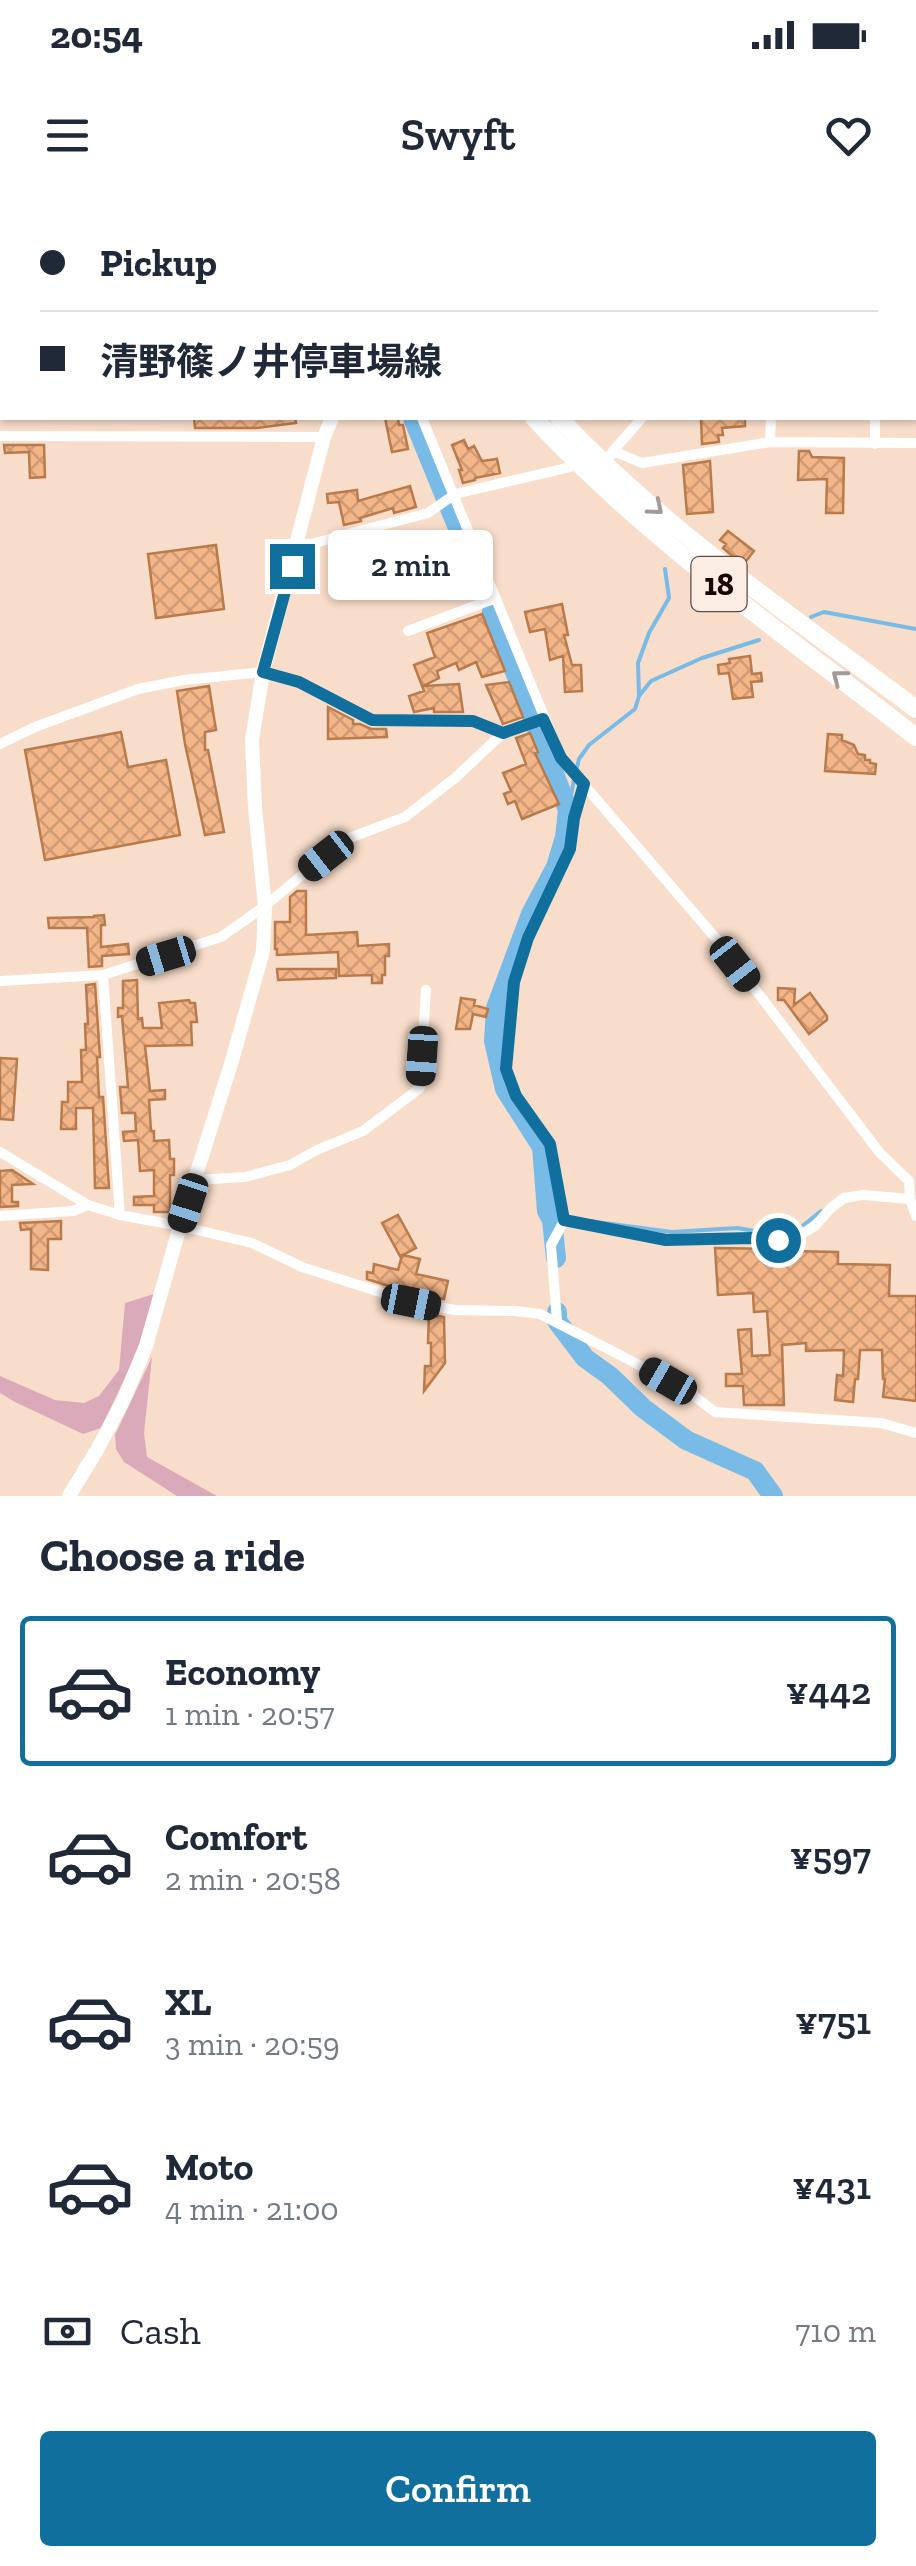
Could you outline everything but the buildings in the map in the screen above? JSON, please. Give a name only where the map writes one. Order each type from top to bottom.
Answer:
[{"type":"highway","name":"18","points":[[536,420],[579,466],[671,546],[916,737]]},
{"type":"highway","name":"18","points":[[562,420],[609,458],[694,541],[916,709]]},
{"type":"main road","points":[[69,1496],[122,1402],[146,1346],[262,951],[266,906],[252,740],[263,672],[331,420]]},
{"type":"street","points":[[423,420],[449,499],[496,598],[538,721],[561,758],[719,942],[880,1153],[912,1178],[910,1199],[916,1216]]},
{"type":"street","points":[[609,458],[640,420]]},
{"type":"street","points":[[770,442],[771,420]]},
{"type":"street","points":[[875,420],[875,444]]},
{"type":"street","points":[[0,436],[324,437]]},
{"type":"street","points":[[609,458],[642,463],[770,442],[916,443]]},
{"type":"street","points":[[295,548],[428,513],[449,499],[579,466]]},
{"type":"street","points":[[408,631],[496,598]]},
{"type":"street","points":[[0,744],[138,689],[263,672],[299,682],[372,720],[473,721],[503,733]]},
{"type":"street","points":[[0,981],[103,976],[220,937],[266,906],[344,840],[404,817],[428,802],[503,733],[538,721]]},
{"type":"street","points":[[556,1321],[551,1246],[564,1220],[550,1144],[516,1096],[506,1069],[514,982],[528,938],[570,849],[577,776]]},
{"type":"street","points":[[103,976],[120,1215]]},
{"type":"street","points":[[196,1180],[245,1176],[290,1165],[363,1131],[420,1088],[426,990]]},
{"type":"street","points":[[0,1152],[88,1205],[120,1215],[252,1243],[302,1267],[411,1302],[455,1310],[540,1314],[676,1386],[716,1412],[881,1423],[916,1433]]},
{"type":"street","points":[[564,1220],[666,1240],[778,1240],[800,1235],[815,1226],[844,1198],[910,1199]]},
{"type":"street","points":[[0,1216],[73,1211],[88,1205]]},
{"type":"shaded area","points":[[154,1294],[136,1355],[101,1428],[83,1434],[0,1393],[0,1376],[55,1400],[84,1403],[99,1396],[119,1370],[125,1303]]},
{"type":"shaded area","points":[[152,1357],[144,1433],[147,1457],[217,1496],[177,1496],[124,1462],[116,1449],[115,1435]]},
{"type":"waterway","points":[[414,420],[485,594]]},
{"type":"waterway","points":[[639,696],[638,663],[669,598],[665,569]]},
{"type":"waterway","points":[[492,612],[568,810],[556,867],[531,914],[496,1008],[494,1041],[505,1089],[542,1147],[547,1211],[552,1220],[556,1258]]},
{"type":"waterway","points":[[811,617],[824,612],[916,629]]},
{"type":"waterway","points":[[576,771],[589,745],[635,709],[651,681],[702,658],[759,640]]},
{"type":"waterway","points":[[568,810],[574,780]]},
{"type":"waterway","points":[[589,1221],[672,1232],[737,1228],[786,1234],[821,1211]]},
{"type":"waterway","points":[[557,1312],[557,1321],[585,1358],[643,1408],[686,1440],[755,1471],[773,1496]]},
{"type":"route","points":[[292,566],[263,672],[299,682],[372,720],[473,721],[503,733],[543,719],[561,758],[584,784],[570,849],[528,938],[514,982],[506,1069],[516,1096],[550,1144],[564,1220],[666,1240],[778,1240]]}]
